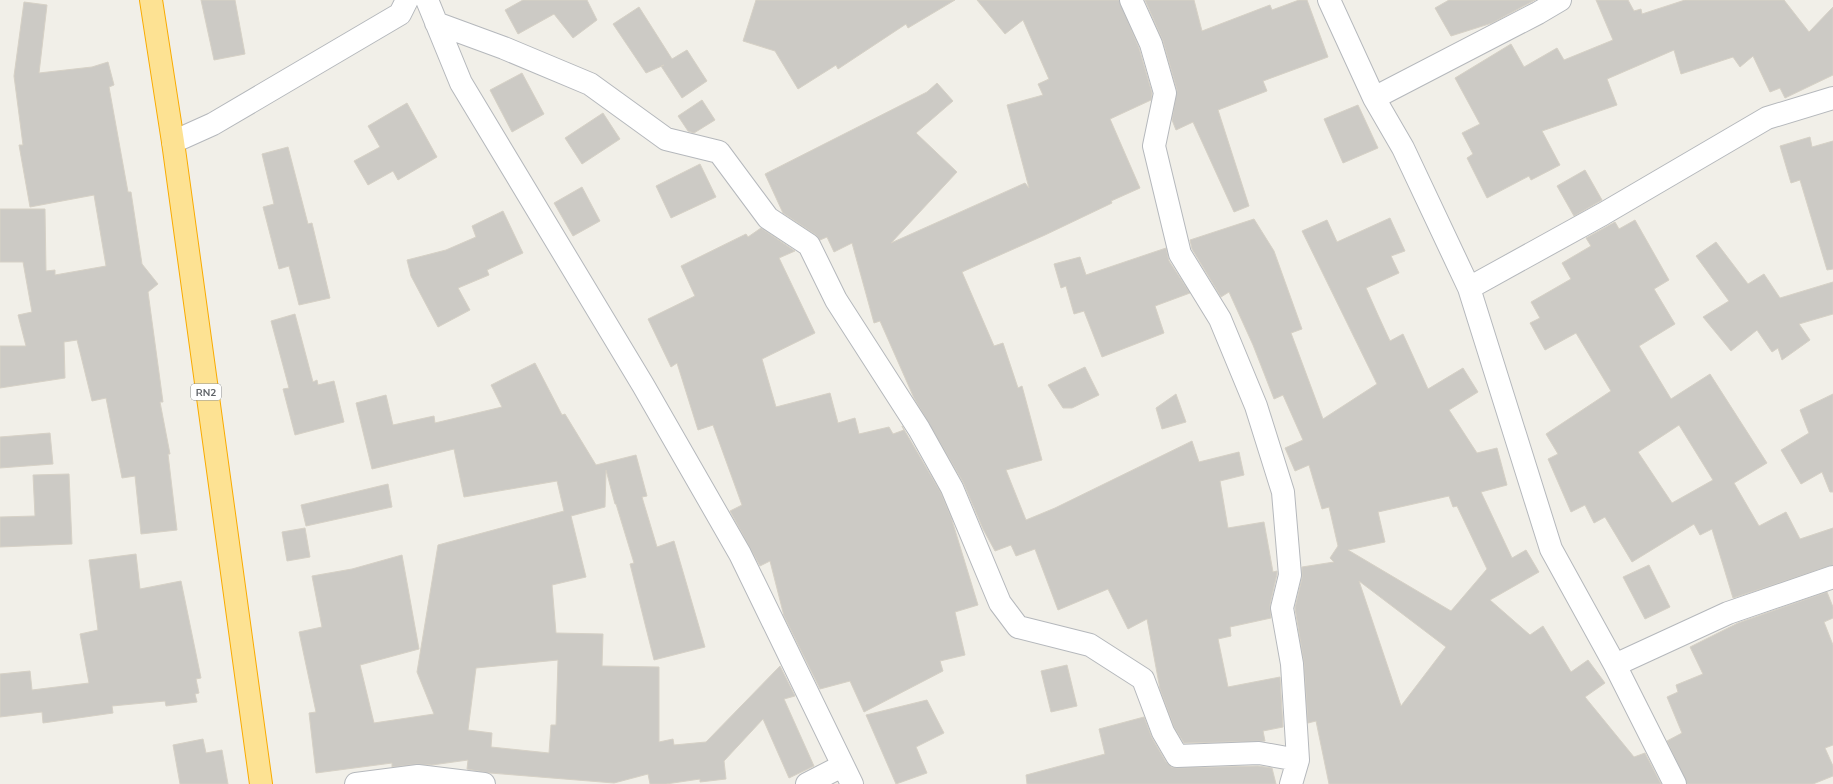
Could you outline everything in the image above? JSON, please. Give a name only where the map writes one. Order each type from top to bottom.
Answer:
[{"type":"highway","name":"RN2","points":[[151,0],[173,142],[261,784]]},
{"type":"street","points":[[173,142],[213,124],[400,14],[407,0]]},
{"type":"street","points":[[427,0],[461,83],[643,385],[740,554],[847,775],[807,784]]},
{"type":"street","points":[[1131,0],[1151,44],[1165,93],[1154,146],[1180,254],[1220,319],[1256,406],[1283,492],[1290,575],[1282,608],[1292,664],[1298,760],[1291,784]]},
{"type":"street","points":[[1329,0],[1374,98],[1403,148],[1468,288],[1551,550],[1615,665],[1675,784]]},
{"type":"street","points":[[1374,98],[1538,13],[1560,0]]},
{"type":"street","points":[[436,23],[504,48],[590,84],[666,139],[719,152],[768,218],[809,245],[836,300],[919,429],[952,488],[1000,603],[1018,627],[1090,645],[1143,679],[1163,732],[1177,756],[1258,753],[1298,760]]},
{"type":"street","points":[[1468,288],[1603,214],[1767,118],[1833,98]]},
{"type":"street","points":[[1615,665],[1728,613],[1833,577]]},
{"type":"street","points":[[356,784],[418,776],[484,784]]},
{"type":"building","points":[[201,0],[235,0],[245,54],[214,60]]},
{"type":"building","points":[[523,0],[587,0],[597,20],[573,38],[554,14],[518,34],[505,10]]},
{"type":"building","points":[[756,0],[955,0],[908,28],[906,24],[838,69],[836,65],[798,89],[775,51],[743,41]]},
{"type":"building","points":[[977,0],[1119,0],[1139,48],[1152,93],[1151,100],[1110,119],[1140,188],[1111,201],[1112,203],[1045,235],[962,272],[994,346],[1003,343],[1018,388],[1022,386],[1042,460],[1006,470],[1026,520],[1055,508],[1192,441],[1199,462],[1239,452],[1244,475],[1220,481],[1228,528],[1264,522],[1273,572],[1277,571],[1277,574],[1270,605],[1271,618],[1230,627],[1231,636],[1218,639],[1228,687],[1280,677],[1283,727],[1263,731],[1265,741],[1184,743],[1174,727],[1160,689],[1147,619],[1128,629],[1108,589],[1058,610],[1035,549],[1016,556],[1011,545],[995,551],[983,529],[963,482],[914,398],[880,321],[874,323],[852,243],[834,252],[827,237],[820,240],[816,235],[783,213],[765,174],[927,92],[937,83],[953,101],[916,133],[957,172],[891,243],[1025,183],[1029,188],[1007,105],[1043,95],[1038,84],[1049,79],[1023,20],[1005,34]]},
{"type":"building","points":[[1145,0],[1194,0],[1202,31],[1270,5],[1272,10],[1299,0],[1307,0],[1328,57],[1263,81],[1267,91],[1218,110],[1249,206],[1234,212],[1193,122],[1176,130],[1172,120],[1177,90],[1163,41]]},
{"type":"building","points":[[1449,0],[1535,0],[1492,23],[1451,36],[1435,8]]},
{"type":"building","points":[[1596,0],[1628,0],[1634,11],[1641,9],[1642,14],[1685,0],[1784,0],[1809,32],[1833,7],[1833,75],[1785,98],[1780,88],[1770,92],[1753,56],[1740,67],[1733,57],[1681,74],[1674,50],[1607,79],[1617,105],[1542,131],[1560,165],[1531,180],[1529,176],[1487,198],[1467,158],[1473,154],[1462,133],[1480,124],[1455,78],[1511,44],[1524,67],[1557,48],[1564,60],[1613,40]]},
{"type":"building","points":[[24,2],[47,5],[39,73],[92,67],[108,62],[114,85],[109,87],[128,192],[131,192],[142,264],[158,284],[148,292],[163,402],[160,402],[170,454],[168,454],[177,530],[141,534],[135,476],[122,478],[106,398],[92,401],[77,340],[64,342],[65,378],[0,388],[0,346],[26,346],[18,315],[32,312],[23,262],[0,262],[0,209],[45,209],[46,271],[55,270],[55,275],[106,266],[94,195],[30,207],[19,145],[23,145],[14,76]]},
{"type":"building","points":[[639,7],[672,59],[687,50],[707,81],[682,98],[661,66],[646,73],[613,24]]},
{"type":"building","points":[[522,73],[544,114],[512,132],[490,90]]},
{"type":"building","points":[[702,100],[715,120],[694,133],[688,131],[678,116]]},
{"type":"building","points":[[407,103],[437,157],[398,180],[393,171],[368,185],[354,161],[380,147],[368,126]]},
{"type":"building","points":[[1358,105],[1378,148],[1343,163],[1324,119]]},
{"type":"building","points":[[603,113],[620,139],[582,164],[565,138]]},
{"type":"building","points":[[1810,137],[1812,147],[1833,141],[1833,269],[1827,270],[1800,180],[1791,183],[1780,146]]},
{"type":"building","points":[[288,147],[308,224],[312,223],[330,298],[299,305],[289,266],[279,269],[263,207],[274,204],[262,154]]},
{"type":"building","points":[[700,164],[716,197],[671,218],[656,186]]},
{"type":"building","points":[[1585,170],[1602,200],[1574,216],[1557,186]]},
{"type":"building","points":[[582,187],[600,221],[573,236],[554,203]]},
{"type":"building","points":[[503,211],[523,253],[487,270],[489,275],[458,288],[470,310],[438,327],[411,276],[407,260],[446,250],[476,237],[472,226]]},
{"type":"building","points":[[1390,218],[1405,251],[1391,256],[1399,273],[1366,288],[1390,341],[1403,334],[1428,389],[1463,368],[1478,392],[1449,410],[1477,453],[1497,448],[1507,485],[1481,492],[1512,558],[1526,550],[1539,572],[1490,600],[1530,635],[1543,626],[1571,672],[1588,660],[1605,683],[1585,697],[1634,757],[1645,753],[1661,784],[1329,784],[1316,721],[1308,723],[1304,663],[1295,608],[1302,578],[1302,567],[1334,562],[1330,558],[1338,546],[1329,507],[1322,509],[1309,465],[1295,471],[1285,448],[1303,440],[1283,395],[1274,399],[1253,345],[1229,292],[1221,297],[1192,249],[1190,240],[1254,219],[1274,251],[1302,329],[1291,333],[1323,419],[1377,384],[1302,231],[1327,220],[1337,242]],"holes":[[[1449,496],[1453,507],[1457,506],[1487,569],[1451,611],[1348,550],[1385,542],[1378,512]],[[1359,581],[1446,647],[1401,706]]]},
{"type":"building","points":[[1635,220],[1669,280],[1654,289],[1675,324],[1639,346],[1671,399],[1710,374],[1767,463],[1734,483],[1759,526],[1786,512],[1800,539],[1833,528],[1833,565],[1733,598],[1712,529],[1700,535],[1694,524],[1632,562],[1605,517],[1594,523],[1585,505],[1571,512],[1548,459],[1558,454],[1546,434],[1611,391],[1576,333],[1545,350],[1530,323],[1540,318],[1531,302],[1571,279],[1562,263],[1591,246],[1586,238],[1615,222],[1619,229]],"holes":[[[1679,425],[1713,480],[1672,503],[1638,452]]]},
{"type":"building","points":[[761,228],[795,251],[779,258],[815,333],[762,359],[776,407],[830,393],[838,423],[855,418],[859,434],[889,427],[893,434],[904,430],[902,426],[941,493],[951,517],[978,605],[955,612],[965,655],[940,661],[943,671],[864,712],[850,681],[820,689],[784,616],[770,561],[760,566],[730,511],[742,505],[713,425],[698,430],[677,363],[671,367],[648,319],[695,296],[681,266],[746,234],[748,237]]},
{"type":"building","points":[[1716,242],[1748,284],[1764,274],[1780,298],[1833,282],[1833,314],[1799,324],[1810,340],[1782,360],[1778,348],[1772,352],[1757,330],[1731,351],[1703,317],[1729,301],[1696,256]]},
{"type":"building","points":[[1166,248],[1169,261],[1190,293],[1155,306],[1164,333],[1102,357],[1084,311],[1074,314],[1066,286],[1061,288],[1054,264],[1080,257],[1086,275]]},
{"type":"building","points":[[295,314],[313,382],[317,380],[318,385],[334,381],[344,422],[295,435],[283,389],[289,388],[271,321]]},
{"type":"building","points":[[535,363],[562,415],[565,414],[596,465],[636,455],[647,496],[642,497],[657,547],[674,541],[705,647],[654,660],[630,564],[634,563],[606,470],[605,507],[571,516],[586,577],[552,585],[556,633],[603,634],[602,666],[659,667],[659,742],[673,739],[674,745],[706,742],[780,666],[795,696],[784,699],[814,766],[789,778],[763,719],[724,761],[726,779],[700,782],[700,779],[666,784],[650,784],[648,774],[614,783],[490,773],[467,769],[468,760],[432,765],[417,764],[392,767],[392,763],[316,773],[309,713],[316,712],[299,632],[322,627],[312,576],[352,569],[402,555],[419,649],[360,665],[374,723],[434,714],[417,672],[438,545],[564,511],[557,481],[464,497],[454,449],[372,469],[356,403],[386,395],[393,425],[434,416],[435,423],[502,407],[491,385]],"holes":[[[558,660],[556,725],[551,725],[549,753],[491,747],[492,733],[468,730],[476,668]]]},
{"type":"building","points":[[1085,367],[1099,395],[1072,408],[1063,408],[1048,385]]},
{"type":"building","points":[[1176,394],[1186,422],[1162,429],[1156,408]]},
{"type":"building","points":[[1833,394],[1833,492],[1830,492],[1822,472],[1801,484],[1781,450],[1809,433],[1800,410]]},
{"type":"building","points":[[50,433],[53,464],[0,468],[0,437]]},
{"type":"building","points":[[69,474],[72,544],[0,547],[0,517],[35,516],[33,475]]},
{"type":"building","points":[[388,484],[392,507],[306,526],[301,505]]},
{"type":"building","points":[[305,528],[310,557],[287,561],[282,532]]},
{"type":"building","points":[[136,554],[140,589],[181,581],[201,678],[196,679],[199,693],[195,694],[197,702],[166,706],[165,701],[112,706],[113,713],[43,723],[42,712],[0,717],[0,674],[30,671],[32,690],[89,683],[80,634],[98,630],[89,560]]},
{"type":"building","points":[[1649,565],[1670,607],[1645,619],[1623,577]]},
{"type":"building","points":[[1827,592],[1833,607],[1833,618],[1824,622],[1833,645],[1833,745],[1825,748],[1833,766],[1833,776],[1813,784],[1687,784],[1667,741],[1682,733],[1667,697],[1678,692],[1676,685],[1703,674],[1690,647],[1738,623]]},
{"type":"building","points":[[1067,665],[1077,706],[1051,712],[1041,671]]},
{"type":"building","points":[[927,700],[944,733],[916,747],[927,773],[896,784],[866,715]]},
{"type":"building","points":[[1144,717],[1152,738],[1166,762],[1171,767],[1258,766],[1272,768],[1276,784],[1027,784],[1026,775],[1105,754],[1099,729]]},
{"type":"building","points":[[203,739],[206,753],[222,750],[228,784],[180,784],[173,745]]}]
